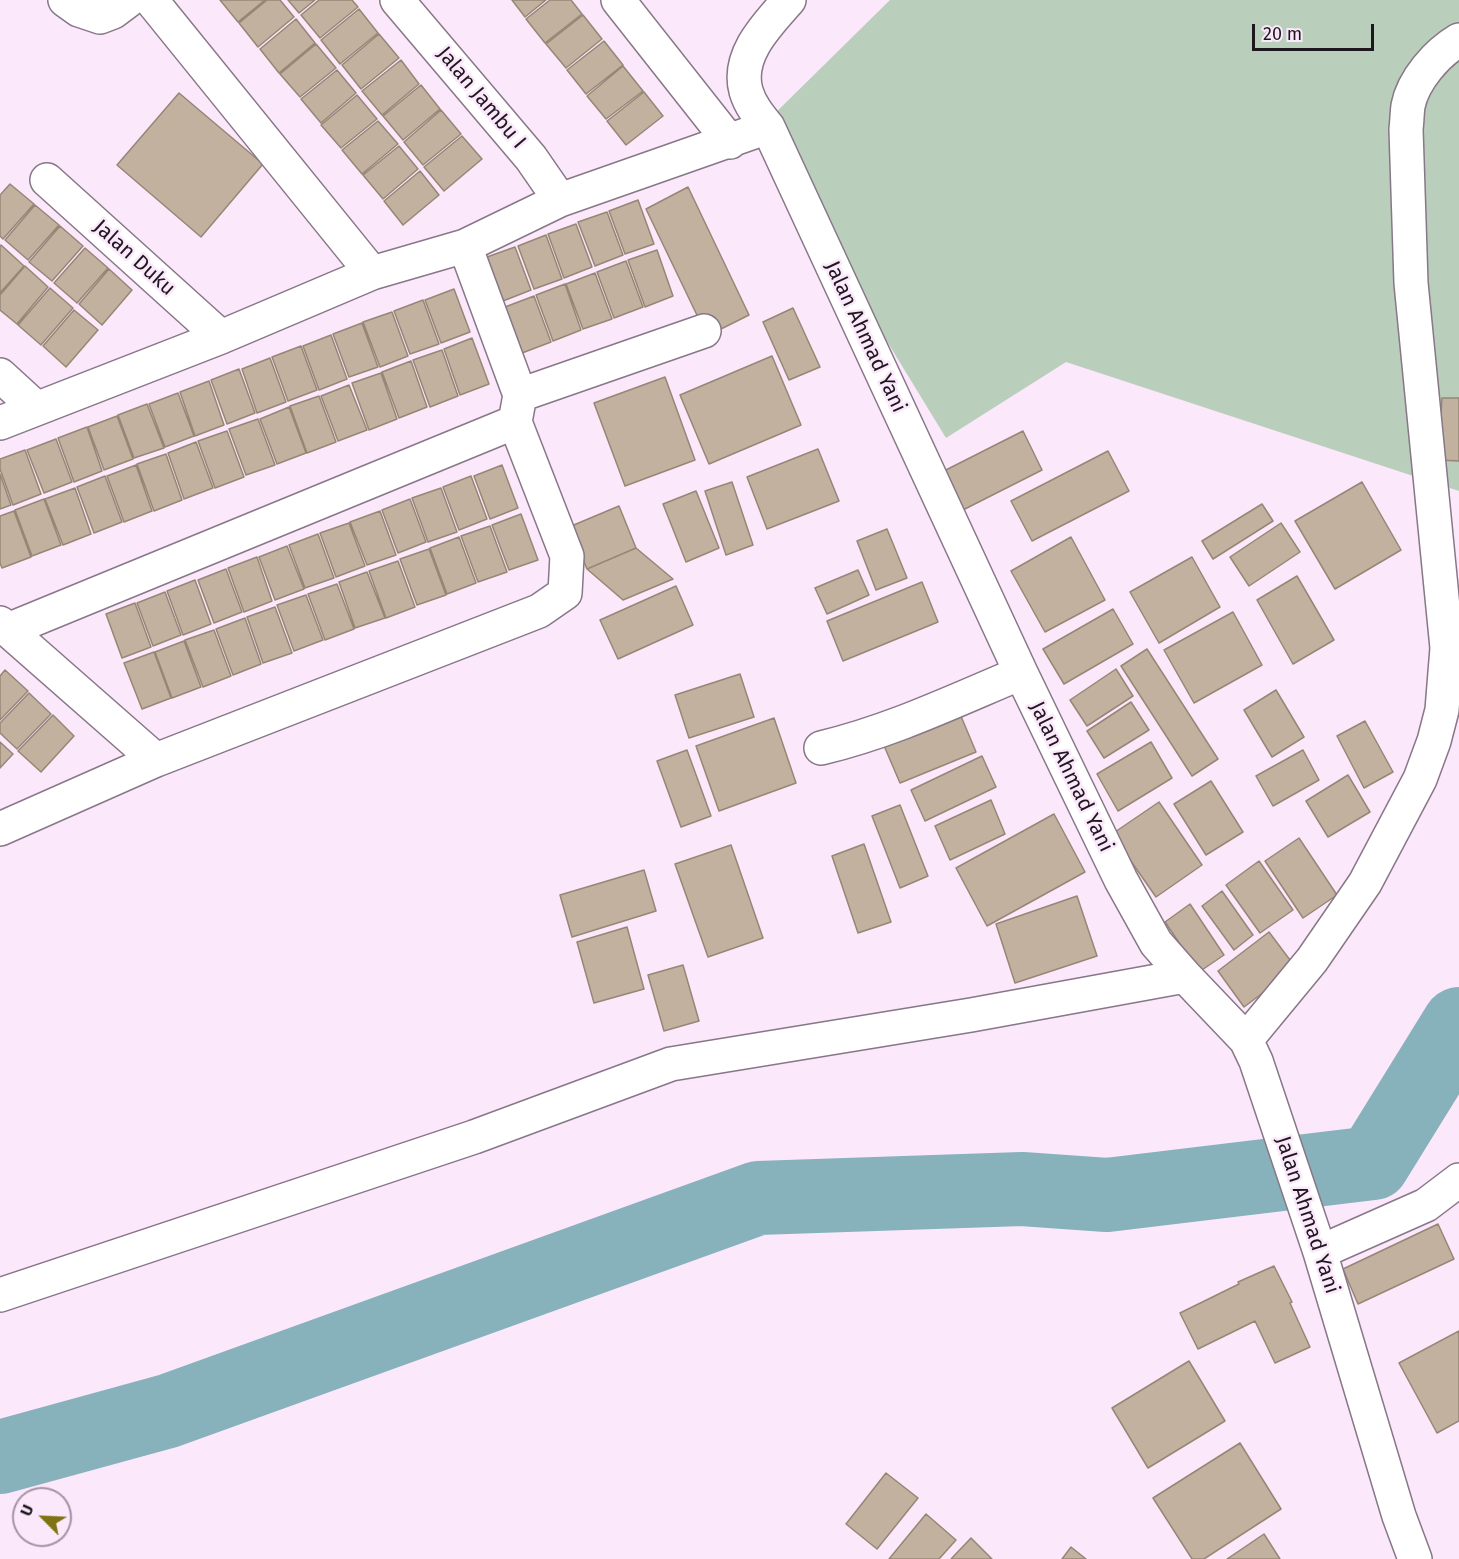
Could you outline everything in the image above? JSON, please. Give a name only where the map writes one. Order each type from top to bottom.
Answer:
[{"type":"street","points":[[65,0],[79,10],[100,17],[129,0]]},
{"type":"street","points":[[151,0],[372,273]]},
{"type":"street","name":"Jalan Jambu I","points":[[397,0],[531,158],[560,200]]},
{"type":"street","points":[[618,0],[730,142]]},
{"type":"street","name":"Jalan Ahmad Yani","points":[[789,0],[758,36],[752,47],[744,75],[746,90],[753,107],[768,127],[1021,672],[1121,880],[1156,943],[1251,1051],[1309,1216],[1399,1516],[1415,1559]]},
{"type":"street","points":[[1251,1051],[1365,883],[1420,779],[1442,710],[1447,648],[1411,283],[1406,129],[1408,105],[1414,89],[1429,66],[1459,40]]},
{"type":"street","points":[[0,423],[221,337],[372,273],[465,246],[560,200],[768,127]]},
{"type":"street","name":"Jalan Duku","points":[[47,180],[221,337]]},
{"type":"street","points":[[0,829],[156,760],[539,611],[565,593],[567,556],[465,246]]},
{"type":"street","points":[[156,760],[4,627],[704,331]]},
{"type":"street","points":[[0,375],[36,408]]},
{"type":"street","points":[[821,748],[859,739],[901,725],[1021,672]]},
{"type":"street","points":[[0,1295],[474,1137],[671,1064],[971,1016],[1185,976]]},
{"type":"street","points":[[1320,1252],[1426,1205],[1459,1180]]},
{"type":"green space","points":[[890,0],[1459,0],[1459,491],[1066,362],[946,438],[758,130]]},
{"type":"building","points":[[220,0],[265,0],[238,22]]},
{"type":"building","points":[[267,0],[280,0],[294,17],[258,47],[239,23]]},
{"type":"building","points":[[288,0],[315,0],[299,13]]},
{"type":"building","points":[[319,0],[352,0],[358,7],[320,38],[301,15]]},
{"type":"building","points":[[512,0],[546,0],[525,17]]},
{"type":"building","points":[[550,0],[571,0],[582,14],[545,43],[526,19]]},
{"type":"building","points":[[359,9],[378,33],[340,64],[321,40]]},
{"type":"building","points":[[583,15],[602,39],[566,68],[546,44]]},
{"type":"building","points":[[296,19],[315,43],[279,73],[260,49]]},
{"type":"building","points":[[379,34],[399,58],[361,89],[342,65]]},
{"type":"building","points":[[604,41],[623,65],[586,94],[567,70]]},
{"type":"building","points":[[316,44],[336,68],[300,97],[280,74]]},
{"type":"building","points":[[401,60],[419,84],[382,115],[362,91]]},
{"type":"building","points":[[623,66],[643,91],[606,119],[587,96]]},
{"type":"building","points":[[337,70],[356,93],[321,123],[301,99]]},
{"type":"building","points":[[421,85],[440,109],[403,140],[383,116]]},
{"type":"building","points":[[644,92],[663,116],[626,145],[607,121]]},
{"type":"building","points":[[179,93],[263,164],[201,237],[117,165]]},
{"type":"building","points":[[357,95],[377,119],[341,148],[321,125]]},
{"type":"building","points":[[441,110],[461,134],[423,165],[404,142]]},
{"type":"building","points":[[378,121],[398,144],[362,174],[342,150]]},
{"type":"building","points":[[462,136],[482,159],[444,191],[424,167]]},
{"type":"building","points":[[399,146],[418,169],[383,199],[363,175]]},
{"type":"building","points":[[420,171],[439,195],[403,225],[384,201]]},
{"type":"building","points":[[10,184],[34,204],[3,239],[0,236],[0,195]]},
{"type":"building","points":[[688,187],[749,315],[707,336],[646,209]]},
{"type":"building","points":[[638,200],[654,244],[625,254],[609,211]]},
{"type":"building","points":[[35,205],[59,225],[28,260],[5,240]]},
{"type":"building","points":[[607,212],[623,255],[595,266],[578,222]]},
{"type":"building","points":[[576,224],[592,267],[564,278],[548,234]]},
{"type":"building","points":[[60,226],[83,246],[52,281],[29,262]]},
{"type":"building","points":[[546,235],[562,279],[534,289],[518,246]]},
{"type":"building","points":[[0,246],[24,266],[0,293]]},
{"type":"building","points":[[515,247],[531,290],[503,301],[487,257]]},
{"type":"building","points":[[85,248],[108,268],[77,303],[54,283]]},
{"type":"building","points":[[657,250],[673,296],[645,307],[628,260]]},
{"type":"building","points":[[626,261],[643,307],[614,318],[597,272]]},
{"type":"building","points":[[25,266],[48,287],[17,324],[0,310],[0,295]]},
{"type":"building","points":[[109,269],[132,290],[102,325],[79,304]]},
{"type":"building","points":[[595,273],[612,319],[583,329],[566,284]]},
{"type":"building","points":[[565,284],[581,330],[553,341],[536,295]]},
{"type":"building","points":[[50,288],[73,308],[41,345],[18,325]]},
{"type":"building","points":[[454,289],[470,332],[441,343],[425,300]]},
{"type":"building","points":[[534,296],[551,342],[522,353],[505,307]]},
{"type":"building","points":[[423,300],[439,344],[410,354],[394,311]]},
{"type":"building","points":[[793,308],[820,367],[789,380],[763,322]]},
{"type":"building","points":[[74,310],[98,330],[66,367],[43,346]]},
{"type":"building","points":[[392,312],[408,356],[380,367],[363,322]]},
{"type":"building","points":[[362,323],[378,367],[349,377],[333,334]]},
{"type":"building","points":[[331,335],[347,379],[319,390],[303,346]]},
{"type":"building","points":[[472,338],[489,384],[460,395],[444,349]]},
{"type":"building","points":[[301,346],[317,390],[288,401],[272,357]]},
{"type":"building","points":[[442,350],[458,396],[430,407],[413,360]]},
{"type":"building","points":[[772,356],[801,425],[709,464],[680,395]]},
{"type":"building","points":[[270,358],[286,402],[257,413],[242,369]]},
{"type":"building","points":[[411,361],[427,407],[399,418],[382,372]]},
{"type":"building","points":[[239,369],[255,413],[227,424],[211,380]]},
{"type":"building","points":[[381,373],[397,419],[369,430],[352,383]]},
{"type":"building","points":[[665,377],[695,460],[625,486],[594,403]]},
{"type":"building","points":[[209,381],[224,425],[195,436],[180,392]]},
{"type":"building","points":[[349,385],[367,430],[338,441],[321,396]]},
{"type":"building","points":[[178,393],[194,436],[165,447],[149,404]]},
{"type":"building","points":[[319,396],[336,442],[307,453],[290,406]]},
{"type":"building","points":[[1442,398],[1459,398],[1459,461],[1438,460]]},
{"type":"building","points":[[147,404],[164,448],[134,458],[118,415]]},
{"type":"building","points":[[289,407],[306,453],[277,464],[260,419]]},
{"type":"building","points":[[117,416],[133,459],[104,470],[88,427]]},
{"type":"building","points":[[258,419],[275,465],[246,475],[229,429]]},
{"type":"building","points":[[87,427],[102,471],[74,482],[58,438]]},
{"type":"building","points":[[227,431],[244,477],[215,488],[198,441]]},
{"type":"building","points":[[1023,431],[1042,470],[953,515],[934,476]]},
{"type":"building","points":[[56,439],[72,482],[44,493],[27,450]]},
{"type":"building","points":[[196,442],[213,488],[184,499],[168,453]]},
{"type":"building","points":[[818,449],[839,501],[767,529],[747,477]]},
{"type":"building","points":[[25,450],[41,494],[13,505],[0,469],[0,459]]},
{"type":"building","points":[[1108,451],[1129,491],[1032,541],[1011,501]]},
{"type":"building","points":[[166,454],[182,500],[154,511],[137,464]]},
{"type":"building","points":[[136,465],[152,511],[124,522],[107,476]]},
{"type":"building","points":[[502,465],[518,508],[490,519],[474,476]]},
{"type":"building","points":[[0,474],[11,505],[0,509]]},
{"type":"building","points":[[105,476],[122,522],[94,533],[77,487]]},
{"type":"building","points":[[471,476],[487,519],[459,530],[443,487]]},
{"type":"building","points":[[732,482],[753,545],[726,555],[705,491]]},
{"type":"building","points":[[1362,482],[1401,550],[1335,589],[1295,521]]},
{"type":"building","points":[[75,488],[91,534],[63,545],[45,499]]},
{"type":"building","points":[[441,488],[457,532],[428,542],[412,498]]},
{"type":"building","points":[[696,491],[719,548],[686,562],[663,504]]},
{"type":"building","points":[[44,499],[61,545],[32,556],[15,510]]},
{"type":"building","points":[[410,499],[426,542],[398,553],[382,510]]},
{"type":"building","points":[[1262,504],[1273,521],[1213,559],[1202,541]]},
{"type":"building","points":[[619,506],[636,548],[587,569],[569,527]]},
{"type":"building","points":[[14,511],[31,557],[2,568],[0,563],[0,516]]},
{"type":"building","points":[[380,511],[396,555],[367,565],[350,522]]},
{"type":"building","points":[[521,514],[538,560],[509,570],[492,525]]},
{"type":"building","points":[[349,523],[365,566],[336,577],[320,533]]},
{"type":"building","points":[[1281,523],[1300,552],[1249,586],[1230,557]]},
{"type":"building","points":[[490,526],[507,572],[478,582],[461,536]]},
{"type":"building","points":[[887,529],[907,578],[876,590],[857,541]]},
{"type":"building","points":[[318,534],[334,578],[305,588],[289,545]]},
{"type":"building","points":[[459,537],[476,583],[447,594],[430,548]]},
{"type":"building","points":[[1071,537],[1105,600],[1045,632],[1011,571]]},
{"type":"building","points":[[287,546],[304,589],[275,600],[259,557]]},
{"type":"building","points":[[636,548],[673,579],[623,600],[587,569]]},
{"type":"building","points":[[429,549],[446,595],[417,605],[400,559]]},
{"type":"building","points":[[257,557],[272,601],[244,612],[228,568]]},
{"type":"building","points":[[1192,557],[1220,607],[1159,643],[1130,592]]},
{"type":"building","points":[[398,561],[415,607],[386,618],[369,571]]},
{"type":"building","points":[[226,569],[242,612],[214,623],[198,580]]},
{"type":"building","points":[[858,570],[869,595],[827,614],[815,588]]},
{"type":"building","points":[[367,572],[385,618],[355,628],[339,582]]},
{"type":"building","points":[[1297,576],[1334,640],[1293,664],[1257,600]]},
{"type":"building","points":[[195,580],[211,624],[183,635],[167,591]]},
{"type":"building","points":[[922,582],[938,622],[843,661],[827,621]]},
{"type":"building","points":[[337,584],[354,629],[325,640],[308,594]]},
{"type":"building","points":[[676,586],[693,625],[618,659],[600,620]]},
{"type":"building","points":[[165,592],[181,635],[153,646],[137,603]]},
{"type":"building","points":[[306,595],[323,640],[294,651],[277,605]]},
{"type":"building","points":[[135,603],[151,647],[122,658],[106,614]]},
{"type":"building","points":[[275,607],[292,653],[263,663],[247,617]]},
{"type":"building","points":[[1113,609],[1133,644],[1064,684],[1043,649]]},
{"type":"building","points":[[1233,612],[1262,665],[1194,703],[1164,650]]},
{"type":"building","points":[[245,618],[261,664],[233,675],[216,629]]},
{"type":"building","points":[[214,630],[231,676],[203,687],[185,640]]},
{"type":"building","points":[[184,641],[201,687],[172,698],[155,652]]},
{"type":"building","points":[[1147,649],[1218,759],[1192,776],[1121,666]]},
{"type":"building","points":[[154,652],[171,698],[142,709],[124,663]]},
{"type":"building","points":[[1116,669],[1133,696],[1087,726],[1070,700]]},
{"type":"building","points":[[5,670],[28,691],[0,720],[0,676]]},
{"type":"building","points":[[740,674],[754,717],[689,738],[675,695]]},
{"type":"building","points":[[1276,690],[1304,737],[1272,757],[1244,710]]},
{"type":"building","points":[[29,693],[51,714],[17,749],[0,733],[0,723]]},
{"type":"building","points":[[1131,702],[1149,730],[1104,758],[1087,731]]},
{"type":"building","points":[[958,709],[976,752],[900,783],[882,741]]},
{"type":"building","points":[[53,715],[74,736],[41,772],[18,751]]},
{"type":"building","points":[[774,718],[796,783],[719,811],[696,746]]},
{"type":"building","points":[[1365,721],[1393,772],[1364,788],[1337,736]]},
{"type":"building","points":[[0,742],[13,754],[0,768]]},
{"type":"building","points":[[1151,742],[1172,778],[1118,811],[1097,774]]},
{"type":"building","points":[[687,750],[711,816],[681,827],[657,761]]},
{"type":"building","points":[[1303,750],[1319,780],[1273,806],[1256,776]]},
{"type":"building","points":[[982,756],[996,787],[925,821],[911,790]]},
{"type":"building","points":[[1348,775],[1370,812],[1328,837],[1306,801]]},
{"type":"building","points":[[1211,781],[1243,832],[1206,855],[1174,804]]},
{"type":"building","points":[[991,800],[1005,834],[950,860],[935,826]]},
{"type":"building","points":[[1159,802],[1202,865],[1156,897],[1112,834]]},
{"type":"building","points":[[900,805],[928,876],[900,888],[872,816]]},
{"type":"building","points":[[1054,814],[1085,872],[987,926],[956,868]]},
{"type":"building","points":[[1299,838],[1337,895],[1303,918],[1265,861]]},
{"type":"building","points":[[864,844],[891,922],[858,933],[832,856]]},
{"type":"building","points":[[731,845],[763,938],[708,957],[675,864]]},
{"type":"building","points":[[1259,861],[1293,910],[1260,933],[1226,885]]},
{"type":"building","points":[[644,870],[656,911],[572,937],[560,895]]},
{"type":"building","points":[[1222,891],[1253,935],[1234,950],[1202,906]]},
{"type":"building","points":[[1077,896],[1097,956],[1015,983],[996,924]]},
{"type":"building","points":[[1190,904],[1224,955],[1199,972],[1165,922]]},
{"type":"building","points":[[627,927],[644,989],[594,1003],[577,942]]},
{"type":"building","points":[[1269,932],[1296,968],[1244,1007],[1218,971]]},
{"type":"building","points":[[683,965],[699,1021],[664,1031],[648,975]]},
{"type":"building","points":[[1438,1224],[1454,1259],[1358,1304],[1343,1269]]},
{"type":"building","points":[[1274,1266],[1292,1302],[1290,1303],[1310,1347],[1275,1363],[1255,1321],[1198,1349],[1180,1313]]},
{"type":"building","points":[[1459,1331],[1459,1421],[1437,1433],[1399,1363]]},
{"type":"building","points":[[1189,1361],[1225,1421],[1148,1468],[1112,1408]]},
{"type":"building","points":[[1240,1443],[1281,1509],[1204,1559],[1192,1559],[1153,1498]]},
{"type":"building","points":[[886,1473],[918,1498],[877,1549],[846,1524]]},
{"type":"building","points":[[926,1514],[956,1540],[939,1559],[889,1559]]},
{"type":"building","points":[[1264,1534],[1280,1559],[1227,1559]]},
{"type":"building","points":[[971,1538],[992,1559],[951,1559]]},
{"type":"building","points":[[1071,1547],[1086,1559],[1062,1559]]},
{"type":"waterway","points":[[0,1457],[168,1411],[758,1198],[1022,1189],[1107,1195],[1373,1163],[1459,1024]]}]
